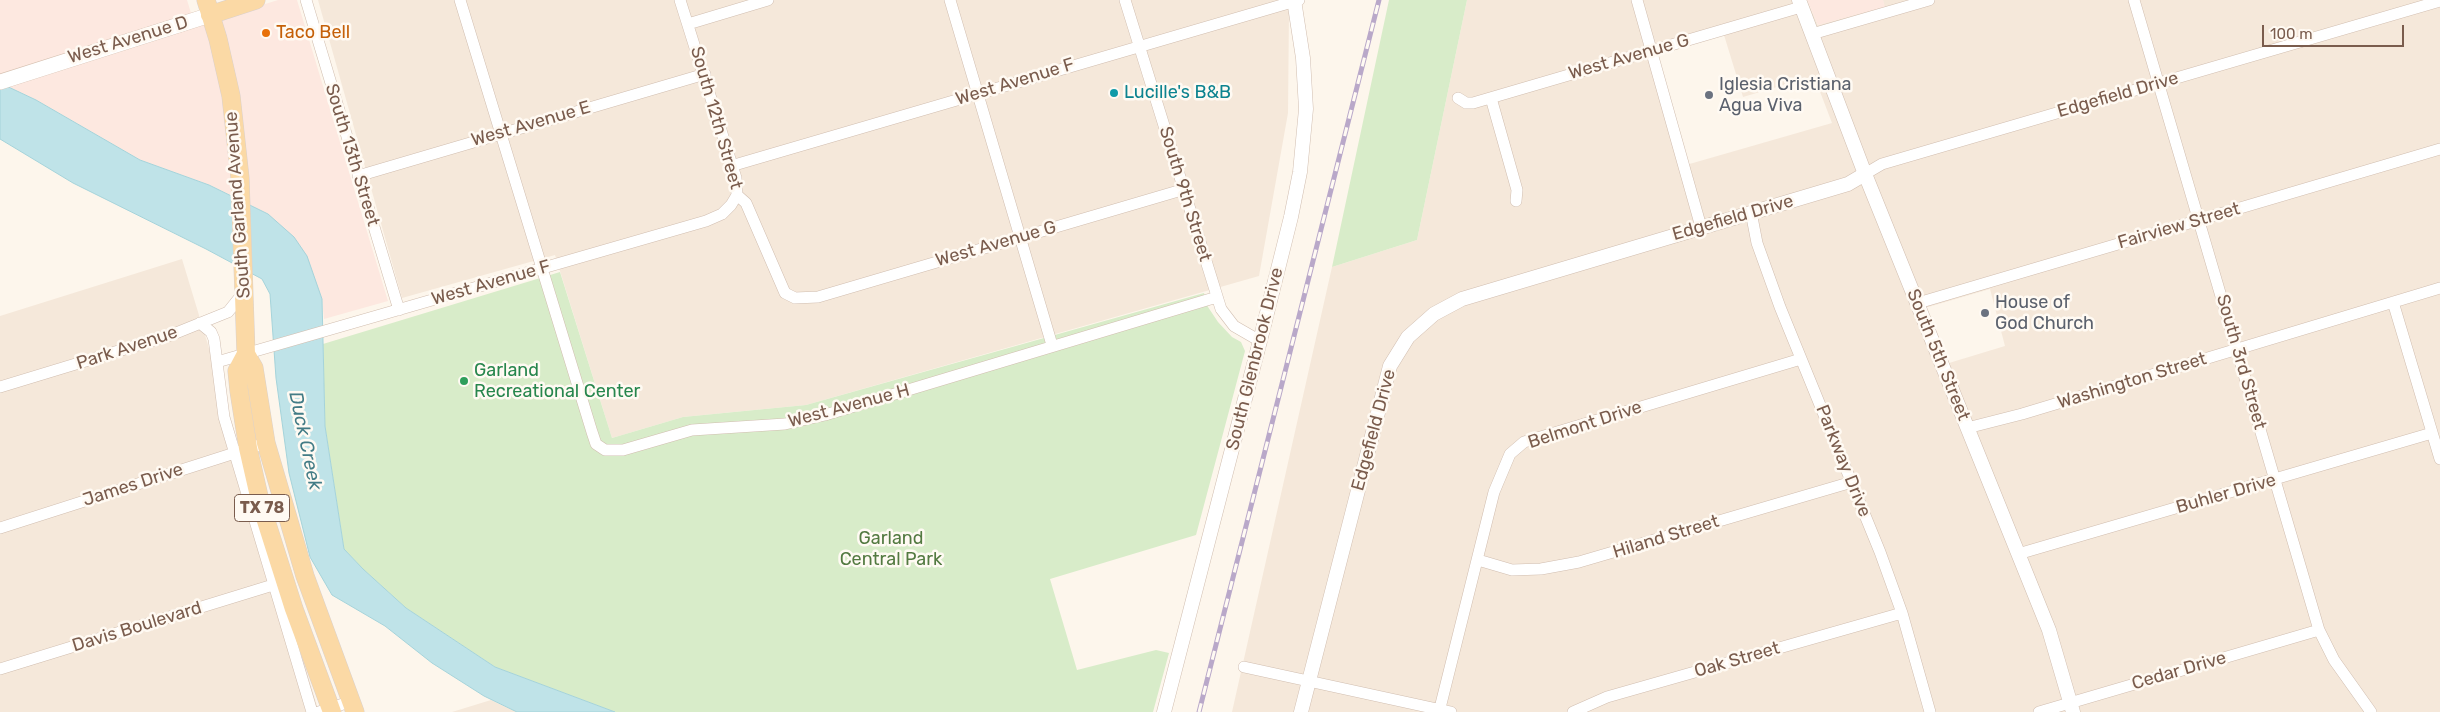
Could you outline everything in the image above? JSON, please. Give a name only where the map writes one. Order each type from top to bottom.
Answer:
[{"type":"main road","name":"West Avenue D","points":[[0,82],[208,7],[256,0]]},
{"type":"main road","name":"South Garland Avenue","points":[[208,7],[231,96],[240,178],[244,284],[241,356],[237,371],[241,451],[327,711]]},
{"type":"main road","name":"South Garland Avenue","points":[[241,356],[254,368],[266,443],[305,576],[353,707]]},
{"type":"street","name":"South 13th Street","points":[[306,0],[399,310]]},
{"type":"street","name":"West Avenue H","points":[[460,0],[499,133],[592,432],[596,444],[605,450],[623,450],[692,430],[785,424],[825,415],[1216,297]]},
{"type":"street","name":"South 12th Street","points":[[680,0],[705,74],[736,178],[737,195],[746,203],[785,293],[795,298],[806,299]]},
{"type":"street","points":[[688,24],[768,0]]},
{"type":"street","points":[[950,0],[1052,345]]},
{"type":"street","name":"South 9th Street","points":[[1125,0],[1138,46],[1185,189],[1216,297],[1225,316],[1234,326],[1260,341]]},
{"type":"street","name":"West Avenue F","points":[[731,166],[1296,0]]},
{"type":"street","name":"South Glenbrook Drive","points":[[1164,712],[1291,217],[1305,133],[1303,58],[1296,0]]},
{"type":"street","points":[[1636,0],[1700,227]]},
{"type":"street","points":[[1812,34],[1929,0]]},
{"type":"street","name":"South 3rd Street","points":[[2134,0],[2319,630],[2334,660],[2371,712]]},
{"type":"street","name":"Edgefield Drive","points":[[1301,712],[1390,366],[1408,337],[1434,314],[1462,299],[1848,184],[1882,164],[2440,1]]},
{"type":"street","name":"West Avenue G","points":[[1458,98],[1466,103],[1473,104],[1800,4]]},
{"type":"street","name":"South 5th Street","points":[[1800,4],[1865,174],[2049,630],[2071,707]]},
{"type":"street","name":"West Avenue E","points":[[358,176],[705,74]]},
{"type":"street","points":[[1491,98],[1517,190],[1516,201]]},
{"type":"street","name":"Fairview Street","points":[[1918,304],[2440,149]]},
{"type":"street","name":"West Avenue G","points":[[806,299],[1185,189]]},
{"type":"street","name":"West Avenue F","points":[[241,356],[706,221],[722,214],[737,195]]},
{"type":"street","name":"Parkway Drive","points":[[1751,212],[1760,252],[1902,613],[1930,712]]},
{"type":"street","name":"Park Avenue","points":[[0,387],[171,335],[228,312],[235,305],[244,284]]},
{"type":"street","name":"Washington Street","points":[[1967,428],[2022,414],[2440,288]]},
{"type":"street","points":[[2393,302],[2440,459]]},
{"type":"street","points":[[200,323],[211,332],[214,338],[224,417],[241,451],[273,585],[312,712]]},
{"type":"street","points":[[216,362],[241,356]]},
{"type":"street","name":"Belmont Drive","points":[[1443,711],[1494,492],[1510,454],[1524,442],[1801,359]]},
{"type":"street","name":"Buhler Drive","points":[[2018,554],[2432,433]]},
{"type":"street","name":"James Drive","points":[[0,528],[266,443]]},
{"type":"street","name":"Hiland Street","points":[[1478,560],[1512,570],[1541,569],[1579,562],[1852,482]]},
{"type":"street","name":"Davis Boulevard","points":[[0,669],[273,585]]},
{"type":"street","name":"Oak Street","points":[[1573,712],[1607,698],[1902,613]]},
{"type":"street","name":"Cedar Drive","points":[[2039,712],[2071,707],[2319,630]]},
{"type":"street","points":[[1244,667],[1443,711]]},
{"type":"street","points":[[327,711],[353,707]]},
{"type":"shaded area","points":[[0,0],[187,0],[195,26],[278,0],[297,0],[388,301],[324,319],[322,299],[268,214],[209,185],[140,160],[36,100],[0,83]]},
{"type":"shaded area","points":[[318,0],[1286,0],[1289,9],[1288,113],[1259,276],[806,405],[683,417],[612,438],[555,255],[402,298]]},
{"type":"shaded area","points":[[1467,0],[1807,0],[1818,25],[1884,6],[1883,0],[2440,0],[2440,712],[1232,712],[1332,267],[1417,240]],"holes":[[[1724,35],[1743,97],[1814,76],[1832,123],[1686,165],[1656,56]],[[1990,289],[2005,346],[1949,363],[1925,308]]]},
{"type":"shaded area","points":[[1807,0],[1883,0],[1885,7],[1818,25]]},
{"type":"shaded area","points":[[182,259],[319,712],[0,712],[0,316]]},
{"type":"shaded area","points":[[491,700],[517,712],[452,712]]},
{"type":"green space","points":[[1389,0],[1467,0],[1417,240],[1332,267]]},
{"type":"green space","name":"Garland Central Park","points":[[560,272],[612,438],[683,417],[806,405],[1204,293],[1208,307],[1218,322],[1232,337],[1241,342],[1245,351],[1196,535],[1050,579],[1077,670],[1156,650],[1169,653],[1153,712],[615,712],[495,667],[406,608],[344,549],[325,426],[323,344]]},
{"type":"water","name":"Duck Creek","points":[[0,83],[36,100],[140,160],[209,185],[268,214],[294,237],[307,256],[322,299],[325,426],[344,549],[406,608],[495,667],[615,712],[517,712],[484,696],[432,663],[385,626],[332,595],[310,557],[289,473],[276,378],[270,294],[262,279],[73,183],[0,139]]},
{"type":"railway","points":[[1199,712],[1379,0]]},
{"type":"place","name":"Taco Bell","points":[[266,33]]},
{"type":"place","name":"Lucille's B&B","points":[[1114,93]]},
{"type":"place","name":"Iglesia Cristiana Agua Viva","points":[[1709,95]]},
{"type":"place","name":"House of God Church","points":[[1985,313]]},
{"type":"place","name":"Garland Recreational Center","points":[[464,381]]}]
